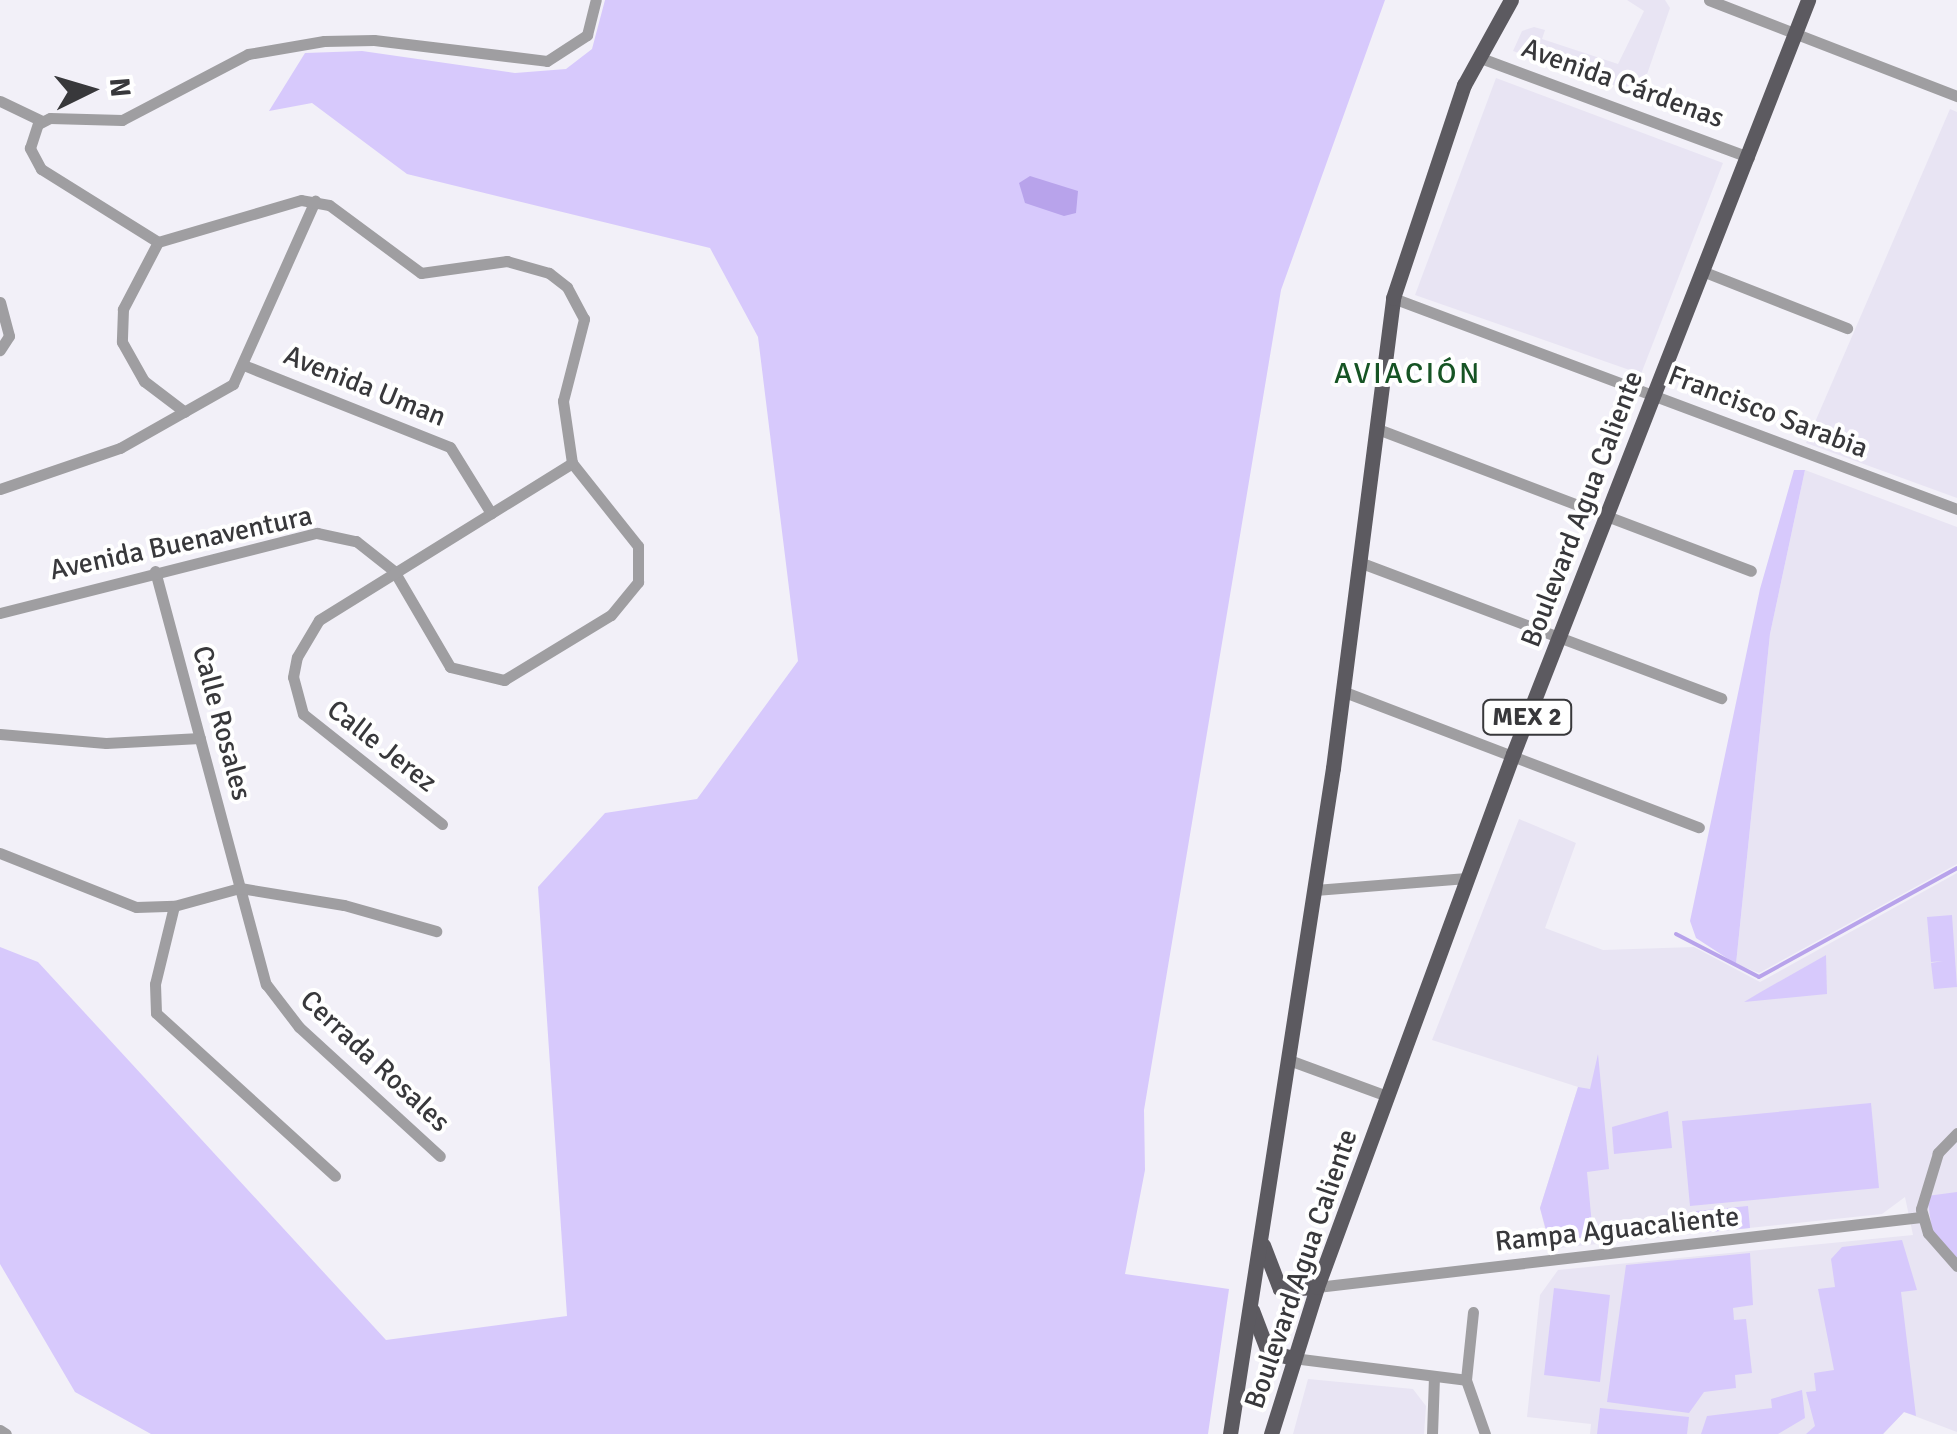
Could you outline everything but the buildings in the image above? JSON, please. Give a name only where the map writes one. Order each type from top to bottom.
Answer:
[{"type":"main road","name":"Boulevard Agua Caliente","points":[[1230,1434],[1315,890],[1393,298],[1427,180],[1478,57],[1511,0]]},
{"type":"main road","name":"Boulevard Agua Caliente","points":[[1271,1434],[1292,1358],[1466,878],[1808,0]]},
{"type":"main road","points":[[1261,1231],[1272,1280],[1280,1289],[1317,1287]]},
{"type":"main road","points":[[1250,1299],[1261,1343],[1268,1352],[1292,1358]]},
{"type":"street","points":[[0,101],[42,121],[122,120],[248,54],[324,41],[374,40],[548,61],[587,35],[596,0]]},
{"type":"street","points":[[1709,0],[1957,96]]},
{"type":"street","name":"Avenida Cárdenas","points":[[1478,57],[1749,158]]},
{"type":"street","points":[[42,121],[30,148],[41,169],[158,242]]},
{"type":"street","points":[[0,489],[120,448],[233,384],[246,366],[315,201]]},
{"type":"street","points":[[186,412],[144,381],[122,342],[124,309],[158,242],[271,205],[315,201],[354,220],[421,273],[507,261],[528,264],[567,286],[584,319],[563,401],[572,463]]},
{"type":"street","points":[[1702,271],[1848,328]]},
{"type":"street","name":"Francisco Sarabia","points":[[1393,298],[1957,510]]},
{"type":"street","points":[[0,302],[9,336],[0,350]]},
{"type":"street","name":"Avenida Uman","points":[[246,366],[450,448],[491,513]]},
{"type":"street","points":[[1374,428],[1752,570]]},
{"type":"street","name":"Calle Jerez","points":[[442,824],[316,729],[295,698],[297,657],[319,620],[572,463]]},
{"type":"street","name":"Avenida Buenaventura","points":[[0,613],[317,533],[356,542],[394,570],[450,667],[484,680],[529,668],[611,615],[638,582],[638,546],[572,463]]},
{"type":"street","points":[[1360,562],[1722,698]]},
{"type":"street","name":"Calle Rosales","points":[[155,571],[240,888]]},
{"type":"street","points":[[1342,692],[1699,827]]},
{"type":"street","points":[[0,734],[106,743],[200,738]]},
{"type":"street","points":[[0,853],[119,902],[174,906],[240,888],[344,905],[436,931]]},
{"type":"street","points":[[1315,890],[1466,878]]},
{"type":"street","name":"Cerrada Rosales","points":[[240,888],[276,1002],[440,1156]]},
{"type":"street","points":[[174,906],[152,996],[156,1014],[336,1176]]},
{"type":"street","points":[[1289,1060],[1387,1096]]},
{"type":"street","points":[[1957,1133],[1938,1153],[1922,1217],[1957,1266]]},
{"type":"street","name":"Rampa Aguacaliente","points":[[1317,1287],[1922,1217]]},
{"type":"street","points":[[1473,1312],[1466,1380],[1485,1434]]},
{"type":"street","points":[[1292,1358],[1466,1380]]},
{"type":"street","points":[[1432,1434],[1434,1378]]},
{"type":"shaded area","points":[[605,0],[1385,0],[1281,290],[1144,1110],[1145,1170],[1125,1274],[1229,1289],[1208,1434],[151,1434],[75,1392],[0,1264],[0,947],[38,962],[386,1340],[567,1316],[538,887],[605,813],[697,799],[798,661],[758,337],[710,248],[407,174],[312,103],[269,111],[305,53],[362,51],[515,73],[566,69],[592,49]]},
{"type":"shaded area","points":[[1627,0],[1665,0],[1670,8],[1645,80],[1622,88],[1513,51],[1522,31],[1534,27],[1545,30],[1542,39],[1618,64],[1644,11]]},
{"type":"shaded area","points":[[1496,78],[1723,163],[1641,374],[1415,295]]},
{"type":"shaded area","points":[[1950,109],[1957,112],[1957,498],[1806,443]]},
{"type":"shaded area","points":[[1030,176],[1078,191],[1076,213],[1064,216],[1025,203],[1019,183]]},
{"type":"shaded area","points":[[1794,470],[1805,470],[1770,634],[1736,964],[1696,938],[1690,921],[1760,589]]},
{"type":"shaded area","points":[[1805,470],[1957,527],[1957,864],[1759,973],[1736,964],[1770,634]]},
{"type":"shaded area","points":[[1519,819],[1576,843],[1545,928],[1603,950],[1694,947],[1760,982],[1957,873],[1957,1432],[1904,1412],[1883,1434],[1590,1434],[1591,1424],[1527,1417],[1540,1295],[1558,1270],[1913,1235],[1905,1197],[1882,1214],[1550,1249],[1540,1208],[1578,1087],[1432,1040]]},
{"type":"shaded area","points":[[1952,915],[1957,987],[1934,989],[1931,963],[1943,961],[1931,962],[1927,917]]},
{"type":"shaded area","points":[[1826,955],[1827,994],[1744,1002],[1759,993]]},
{"type":"shaded area","points":[[1598,1054],[1609,1169],[1587,1172],[1592,1225],[1614,1224],[1615,1234],[1549,1241],[1540,1208],[1578,1087],[1590,1089]]},
{"type":"shaded area","points":[[1871,1103],[1879,1188],[1690,1206],[1682,1121]]},
{"type":"shaded area","points":[[1668,1111],[1672,1148],[1614,1154],[1612,1127]]},
{"type":"shaded area","points":[[1957,1192],[1957,1258],[1932,1230],[1927,1196]]},
{"type":"shaded area","points":[[1748,1206],[1750,1228],[1699,1233],[1696,1211]]},
{"type":"shaded area","points":[[1902,1240],[1917,1290],[1901,1292],[1916,1416],[1904,1412],[1883,1434],[1806,1434],[1815,1426],[1806,1392],[1816,1391],[1814,1373],[1834,1370],[1818,1289],[1835,1287],[1831,1259],[1842,1247]]},
{"type":"shaded area","points":[[1750,1253],[1753,1305],[1733,1308],[1734,1320],[1746,1319],[1752,1373],[1735,1375],[1736,1388],[1704,1392],[1689,1413],[1607,1402],[1626,1265]]},
{"type":"shaded area","points":[[1554,1288],[1610,1295],[1600,1382],[1544,1375]]},
{"type":"shaded area","points":[[1308,1379],[1413,1389],[1426,1406],[1424,1434],[1293,1434]]},
{"type":"shaded area","points":[[1802,1390],[1805,1418],[1778,1434],[1701,1434],[1707,1416],[1772,1408],[1771,1399]]},
{"type":"shaded area","points":[[1600,1408],[1689,1417],[1687,1434],[1597,1434]]},
{"type":"waterway","points":[[1676,934],[1759,977],[1957,868]]},
{"type":"district","name":"AVIACIÓN","points":[[1408,374]]}]
